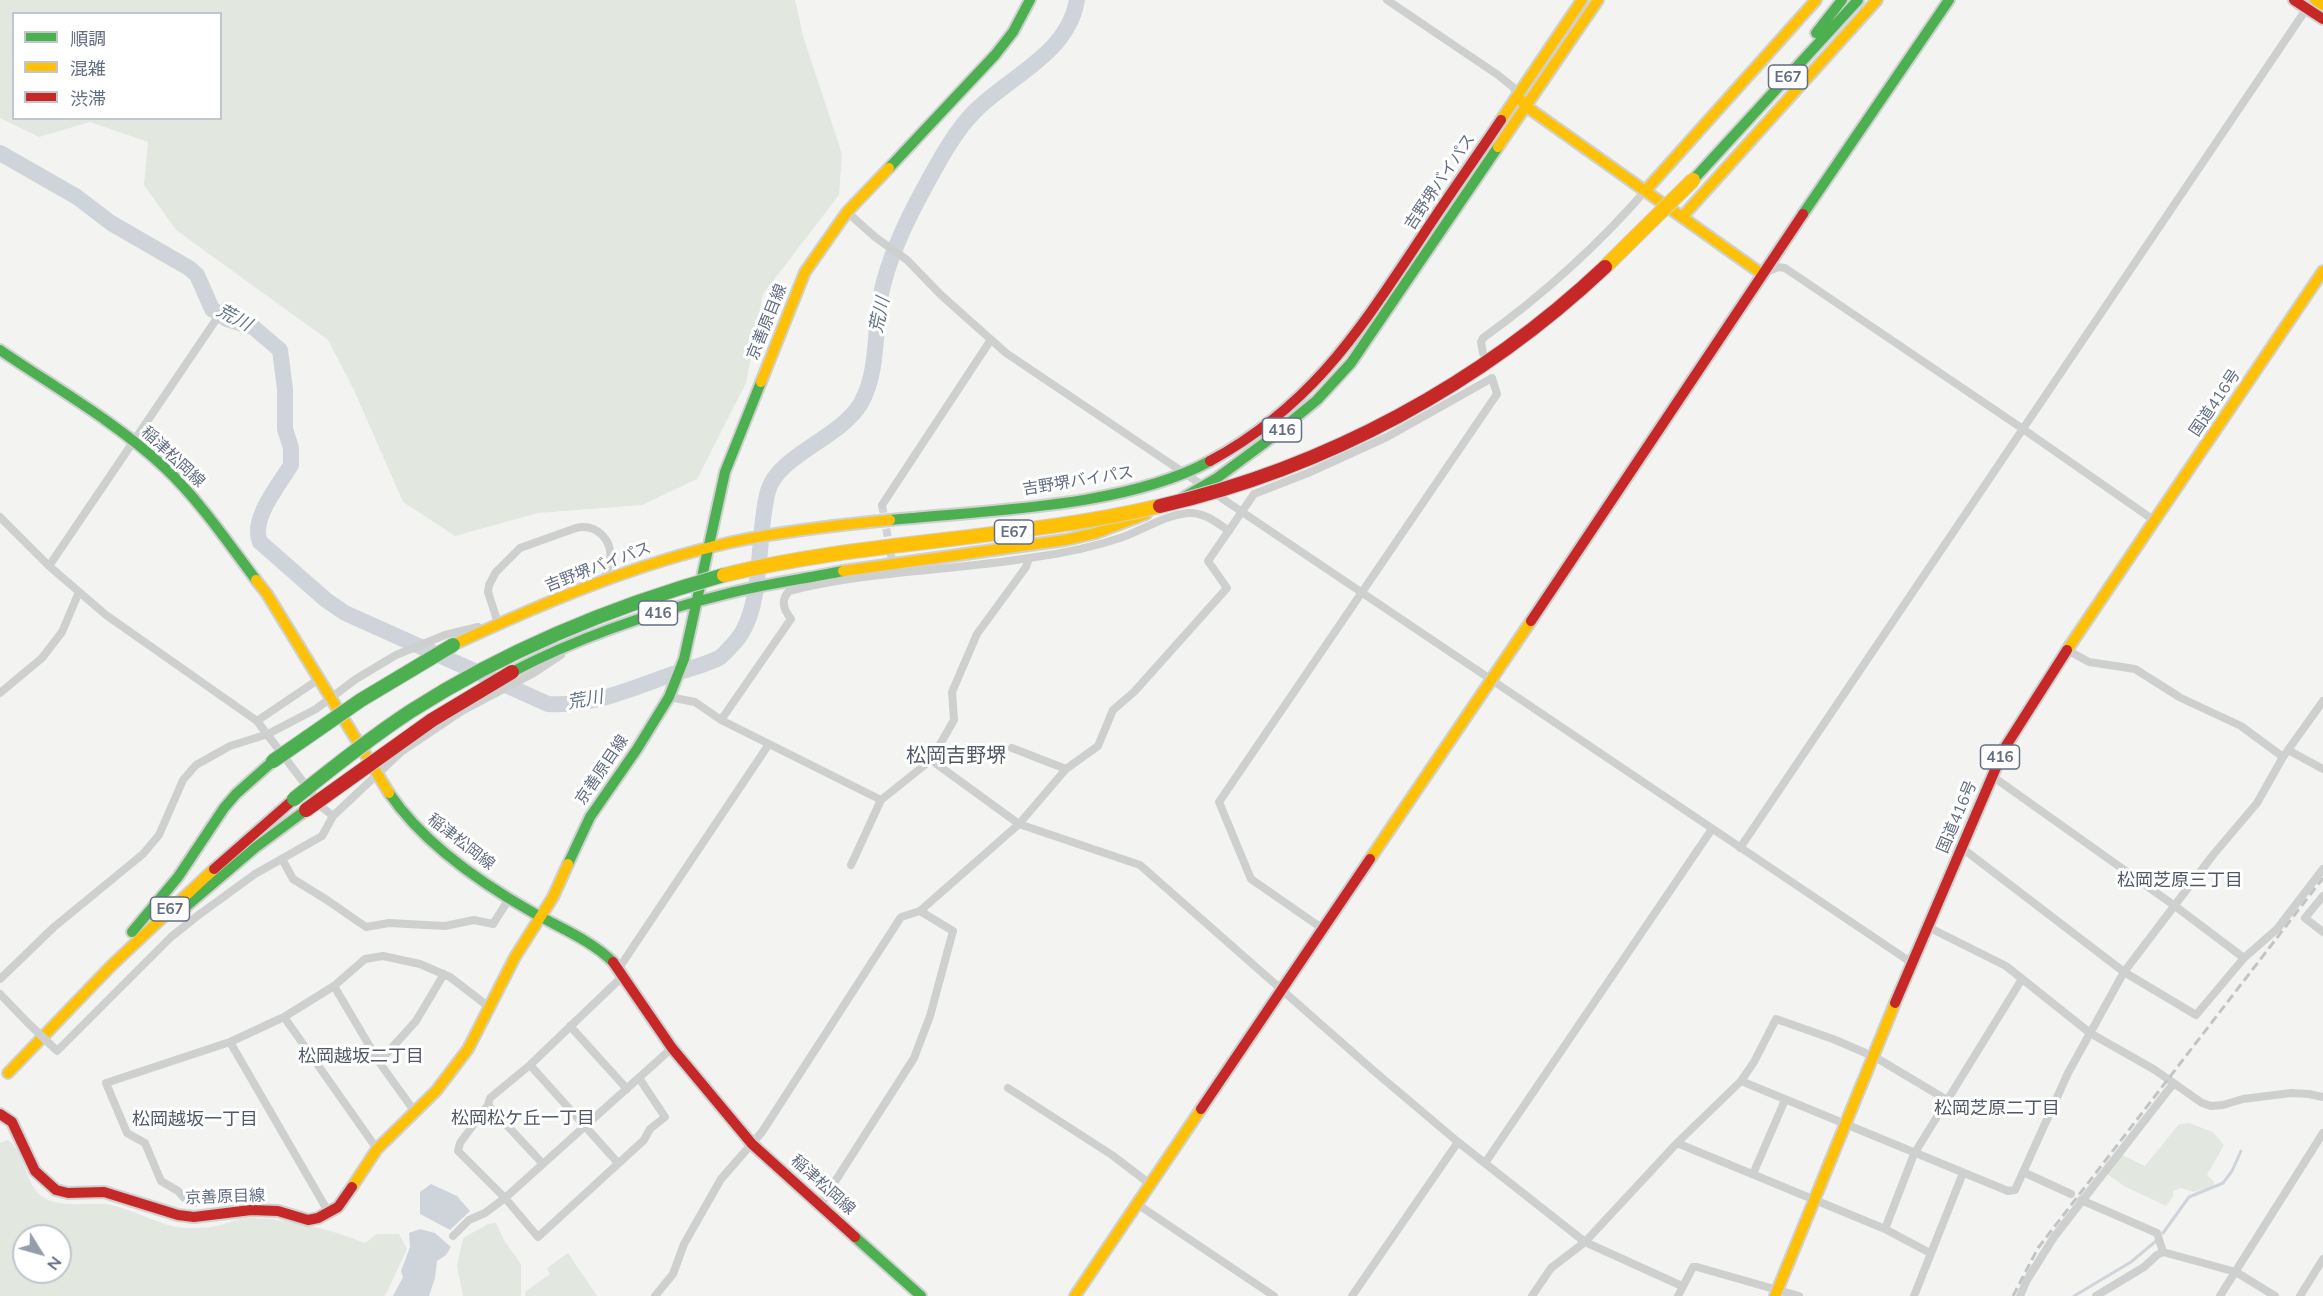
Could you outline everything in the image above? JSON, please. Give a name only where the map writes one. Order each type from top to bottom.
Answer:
[{"type":"main road","name":"京善原目線","points":[[0,1114],[12,1122],[36,1171],[56,1190],[68,1193],[104,1192],[172,1213],[194,1217],[251,1210],[278,1211],[308,1220],[318,1218],[338,1207],[377,1149],[452,1073],[468,1049],[515,957],[553,897],[590,817],[637,749],[669,697],[684,658],[698,602],[723,478],[805,272],[847,212],[995,55],[1013,32],[1030,0]]},
{"type":"main road","name":"吉野堺バイパス","points":[[52,1026],[238,862],[306,810],[394,744],[468,697],[537,659],[637,620],[741,590],[861,568],[1065,540],[1122,524],[1205,486],[1228,471],[1297,418],[1351,363],[1523,101],[1582,0]]},
{"type":"main road","name":"吉野堺バイパス","points":[[52,1026],[163,896],[192,858],[224,808],[251,779],[345,708],[408,670],[449,640],[532,610],[603,580],[709,547],[775,534],[1087,500],[1155,485],[1214,460],[1257,432],[1307,391],[1339,356],[1598,0]]},
{"type":"main road","points":[[1646,190],[1816,0]]},
{"type":"main road","name":"E67","points":[[1717,154],[1842,0]]},
{"type":"main road","name":"E67","points":[[8,1073],[102,973],[185,894],[294,799],[395,722],[471,675],[571,626],[658,593],[740,570],[880,547],[1043,528],[1125,514],[1210,493],[1314,457],[1419,406],[1452,387],[1515,344],[1604,271],[1693,180],[1858,0]]},
{"type":"main road","points":[[1683,216],[1877,0]]},
{"type":"main road","points":[[1075,1296],[1491,681],[1762,274],[1949,0]]},
{"type":"main road","points":[[2294,0],[2323,5]]},
{"type":"main road","points":[[2311,3],[2323,19]]},
{"type":"main road","points":[[1523,101],[1762,274]]},
{"type":"main road","name":"国道416号","points":[[1776,1293],[1912,963],[1992,776],[2016,729],[2323,271]]},
{"type":"main road","name":"稲津松岡線","points":[[0,350],[133,442],[163,466],[196,500],[267,594],[376,775],[403,814],[440,849],[509,899],[609,958],[621,972],[672,1048],[752,1144],[921,1296]]},
{"type":"street","points":[[1387,0],[1498,75],[1513,87],[1523,101]]},
{"type":"street","points":[[1740,848],[2311,3]]},
{"type":"street","points":[[1483,353],[1480,342],[1483,338],[1533,299],[1596,243],[1646,190]]},
{"type":"street","points":[[847,212],[875,237],[908,260],[990,341],[1912,963]]},
{"type":"street","points":[[1762,274],[1778,267],[1785,268],[2155,521]]},
{"type":"street","points":[[49,566],[226,305]]},
{"type":"street","points":[[882,505],[990,341]]},
{"type":"street","points":[[655,1296],[673,1274],[684,1244],[721,1179],[752,1144],[901,917],[920,911],[1019,824],[1066,769],[1098,746],[1113,710],[1134,692],[1227,588],[1208,561],[1254,494],[1308,473],[1387,437],[1490,374],[1497,394],[1219,802],[1251,879],[1323,928]]},
{"type":"street","points":[[721,720],[791,620],[785,611],[783,602],[789,591],[893,569],[1029,558],[1122,537],[1174,515],[1191,513],[1203,515],[1229,531]]},
{"type":"street","points":[[0,517],[49,566],[106,615],[257,721],[323,808],[333,816]]},
{"type":"street","points":[[497,620],[488,592],[491,580],[520,548],[584,526],[599,531],[607,543],[610,559],[603,580]]},
{"type":"street","points":[[851,865],[881,801],[931,760],[954,720],[952,692],[977,634],[1026,567],[1029,558]]},
{"type":"street","points":[[0,693],[42,658],[62,632],[79,592]]},
{"type":"street","points":[[0,979],[54,927],[143,854],[159,835],[183,780],[196,765],[230,746],[268,734],[316,709],[356,679],[396,655],[449,640],[497,620],[532,610]]},
{"type":"street","points":[[0,994],[57,1051],[171,937],[255,874],[322,836],[333,816],[376,775],[421,738],[462,711],[528,676],[579,644]]},
{"type":"street","points":[[2067,650],[2089,662],[2135,669],[2181,698],[2241,726],[2285,754],[2323,769]]},
{"type":"street","points":[[257,721],[319,679]]},
{"type":"street","points":[[669,697],[695,702],[721,720],[881,801]]},
{"type":"street","points":[[1741,1081],[1914,1154],[2008,1191],[2015,1190],[2068,1073],[2124,972],[2257,802],[2285,754],[2323,701]]},
{"type":"street","points":[[639,1078],[665,1117],[650,1129],[644,1140],[538,1237],[505,1198],[458,1151],[460,1143],[488,1106],[490,1098],[530,1065],[621,972],[769,744]]},
{"type":"street","points":[[1012,748],[1066,769]]},
{"type":"street","points":[[931,760],[1019,824],[1140,865],[1374,1071],[1458,1142],[1585,1242],[1682,1286]]},
{"type":"street","points":[[1992,776],[2244,958]]},
{"type":"street","points":[[1485,1163],[1712,830]]},
{"type":"street","points":[[1962,848],[2124,972],[2196,1015],[2244,958],[2277,929],[2323,868]]},
{"type":"street","points":[[282,859],[293,879],[366,927],[389,923],[445,926],[474,920],[493,924],[509,899]]},
{"type":"street","points":[[2323,896],[2305,918],[2323,932]]},
{"type":"street","points":[[820,1205],[914,1058],[930,1016],[953,931],[920,911]]},
{"type":"street","points":[[1928,927],[2006,966],[2090,1033],[2155,1070],[2202,1103],[2223,1106],[2242,1099],[2291,1093],[2323,1097]]},
{"type":"street","points":[[251,1210],[241,1201],[189,1203],[178,1191],[161,1181],[145,1143],[127,1133],[106,1083],[230,1042],[284,1017],[334,986],[365,959],[383,956],[420,964],[444,974],[489,1007]]},
{"type":"street","points":[[379,1062],[416,1021],[444,974]]},
{"type":"street","points":[[1885,1229],[1914,1154],[2022,979]]},
{"type":"street","points":[[334,986],[379,1062],[415,1112]]},
{"type":"street","points":[[284,1017],[377,1149]]},
{"type":"street","points":[[1532,1296],[1551,1268],[1585,1242],[1677,1143],[1741,1081],[1754,1062],[1776,1020],[1833,1039],[1875,1057],[1947,1100]]},
{"type":"street","points":[[570,1026],[627,1089]]},
{"type":"street","points":[[230,1042],[329,1213]]},
{"type":"street","points":[[453,1236],[469,1220],[485,1213],[505,1198],[672,1048]]},
{"type":"street","points":[[530,1065],[618,1163]]},
{"type":"street","points":[[2020,1296],[2040,1257],[2173,1084]]},
{"type":"street","points":[[1008,1088],[1112,1155],[1150,1184]]},
{"type":"street","points":[[1753,1174],[1785,1100]]},
{"type":"street","points":[[488,1106],[543,1164]]},
{"type":"street","points":[[2220,1296],[2323,1132]]},
{"type":"street","points":[[1352,1296],[1458,1142]]},
{"type":"street","points":[[1677,1143],[1885,1229],[1930,1253]]},
{"type":"street","points":[[2023,1172],[2071,1194]]},
{"type":"street","points":[[1914,1296],[1963,1173]]},
{"type":"street","points":[[2082,1200],[2157,1233],[2163,1252]]},
{"type":"street","points":[[1137,1204],[1274,1296]]},
{"type":"street","points":[[2096,1296],[2144,1267],[2163,1252],[2236,1272],[2275,1296]]},
{"type":"street","points":[[2300,1296],[2323,1259]]},
{"type":"street","points":[[1678,1296],[1689,1272],[1693,1267],[1697,1267],[1776,1293],[1799,1296]]},
{"type":"shaded area","points":[[0,0],[795,0],[804,39],[842,154],[839,195],[763,294],[746,383],[697,479],[642,505],[538,513],[455,536],[403,502],[353,388],[328,340],[176,230],[144,185],[148,142],[90,122],[39,137],[0,118]]},
{"type":"shaded area","points":[[2189,1123],[2213,1132],[2224,1145],[2207,1175],[2214,1182],[2213,1186],[2193,1192],[2181,1188],[2173,1191],[2173,1196],[2166,1206],[2124,1186],[2107,1174],[2122,1155],[2145,1166],[2179,1124]]},
{"type":"shaded area","points":[[8,1140],[18,1152],[35,1189],[47,1200],[65,1204],[111,1205],[168,1225],[186,1228],[214,1227],[249,1218],[308,1225],[365,1243],[377,1234],[399,1234],[407,1249],[385,1296],[0,1296],[0,1143]]},
{"type":"shaded area","points":[[431,1184],[457,1196],[470,1211],[450,1230],[420,1214],[420,1192]]},
{"type":"shaded area","points":[[496,1223],[504,1240],[521,1264],[521,1296],[463,1296],[457,1266],[463,1238],[488,1224]]},
{"type":"shaded area","points":[[420,1229],[435,1233],[451,1247],[446,1255],[437,1261],[435,1278],[429,1296],[393,1296],[403,1277],[401,1271],[410,1247],[409,1233]]},
{"type":"shaded area","points":[[568,1253],[597,1296],[525,1296],[526,1291],[550,1274],[547,1268]]},
{"type":"waterway","name":"荒川","points":[[0,153],[77,197],[111,223],[189,268],[197,275],[212,309],[227,319],[253,327],[280,350],[285,389],[285,429],[291,448],[291,465],[262,513],[258,533],[260,542],[326,600],[345,613],[548,704],[580,703],[596,700],[708,663],[719,658],[736,641],[752,609],[768,491],[774,478],[784,467],[839,426],[861,403],[871,377],[884,279],[900,237],[920,196],[961,127],[989,98],[1050,49],[1072,19],[1077,0]]},
{"type":"waterway","points":[[2163,1233],[2189,1197],[2223,1183],[2232,1171],[2241,1151]]},
{"type":"waterway","points":[[2074,1296],[2131,1262],[2156,1241]]},
{"type":"tunnel","points":[[882,505],[893,566]]},
{"type":"railway","points":[[2013,1296],[2038,1248],[2323,878]]},
{"type":"traffic: fast","points":[[889,168],[995,55],[1013,32],[1030,0]]},
{"type":"traffic: fast","points":[[1816,33],[1842,0]]},
{"type":"traffic: fast","points":[[1693,180],[1858,0]]},
{"type":"traffic: fast","points":[[1803,214],[1949,0]]},
{"type":"traffic: fast","points":[[1184,497],[1217,478],[1267,441],[1317,400],[1351,363],[1498,147]]},
{"type":"traffic: fast","points":[[0,350],[105,420],[164,467],[201,507],[256,580]]},
{"type":"traffic: fast","points":[[568,864],[590,817],[637,749],[669,697],[684,659],[725,472],[761,382]]},
{"type":"traffic: fast","points":[[890,520],[1011,509],[1097,498],[1176,477],[1210,461]]},
{"type":"traffic: fast","points":[[512,672],[590,637],[671,609],[740,590],[843,571]]},
{"type":"traffic: fast","points":[[294,799],[396,721],[485,668],[562,631],[602,615],[724,575]]},
{"type":"traffic: fast","points":[[273,761],[361,700],[453,645]]},
{"type":"traffic: fast","points":[[132,932],[178,877],[224,808],[273,761]]},
{"type":"traffic: fast","points":[[389,793],[418,828],[453,860],[492,888],[585,940],[613,962]]},
{"type":"traffic: fast","points":[[182,910],[256,847],[306,810]]},
{"type":"traffic: fast","points":[[855,1237],[921,1296]]},
{"type":"traffic: slow","points":[[1501,120],[1582,0]]},
{"type":"traffic: slow","points":[[1498,147],[1598,0]]},
{"type":"traffic: slow","points":[[1646,190],[1816,0]]},
{"type":"traffic: slow","points":[[1683,216],[1877,0]]},
{"type":"traffic: slow","points":[[2315,0],[2323,5]]},
{"type":"traffic: slow","points":[[1521,100],[1527,107],[1762,274]]},
{"type":"traffic: slow","points":[[761,382],[805,272],[847,212],[889,168]]},
{"type":"traffic: slow","points":[[1605,267],[1693,180]]},
{"type":"traffic: slow","points":[[2067,650],[2323,271]]},
{"type":"traffic: slow","points":[[724,575],[832,554],[1051,526],[1160,506]]},
{"type":"traffic: slow","points":[[843,571],[1065,540],[1096,533],[1146,514]]},
{"type":"traffic: slow","points":[[453,645],[521,614],[660,561],[732,542],[771,535],[890,520]]},
{"type":"traffic: slow","points":[[256,580],[267,594],[389,793]]},
{"type":"traffic: slow","points":[[1370,859],[1531,621]]},
{"type":"traffic: slow","points":[[352,1187],[377,1149],[436,1091],[468,1049],[515,957],[553,897],[568,864]]},
{"type":"traffic: slow","points":[[8,1073],[111,966],[214,869]]},
{"type":"traffic: slow","points":[[1775,1296],[1895,1003]]},
{"type":"traffic: slow","points":[[1075,1296],[1201,1109]]},
{"type":"traffic: jam","points":[[2294,0],[2323,19]]},
{"type":"traffic: jam","points":[[1210,461],[1246,439],[1277,416],[1330,364],[1376,304],[1501,120]]},
{"type":"traffic: jam","points":[[1531,621],[1803,214]]},
{"type":"traffic: jam","points":[[1160,506],[1222,490],[1282,469],[1341,445],[1398,416],[1453,384],[1506,348],[1557,309],[1605,267]]},
{"type":"traffic: jam","points":[[1895,1003],[2004,749],[2067,650]]},
{"type":"traffic: jam","points":[[306,810],[432,720],[512,672]]},
{"type":"traffic: jam","points":[[214,869],[294,799]]},
{"type":"traffic: jam","points":[[1201,1109],[1370,859]]},
{"type":"traffic: jam","points":[[613,962],[672,1048],[752,1144],[855,1237]]},
{"type":"traffic: jam","points":[[0,1114],[12,1122],[35,1171],[56,1190],[68,1193],[104,1192],[178,1215],[194,1217],[251,1210],[278,1211],[308,1220],[318,1218],[338,1207],[352,1187]]},
{"type":"district","name":"松岡吉野堺","points":[[956,756]]},
{"type":"district","name":"松岡芝原三丁目","points":[[2180,881]]},
{"type":"district","name":"松岡越坂二丁目","points":[[361,1057]]},
{"type":"district","name":"松岡芝原二丁目","points":[[1997,1109]]},
{"type":"district","name":"松岡松ケ丘一丁目","points":[[523,1119]]},
{"type":"district","name":"松岡越坂一丁目","points":[[195,1120]]}]
